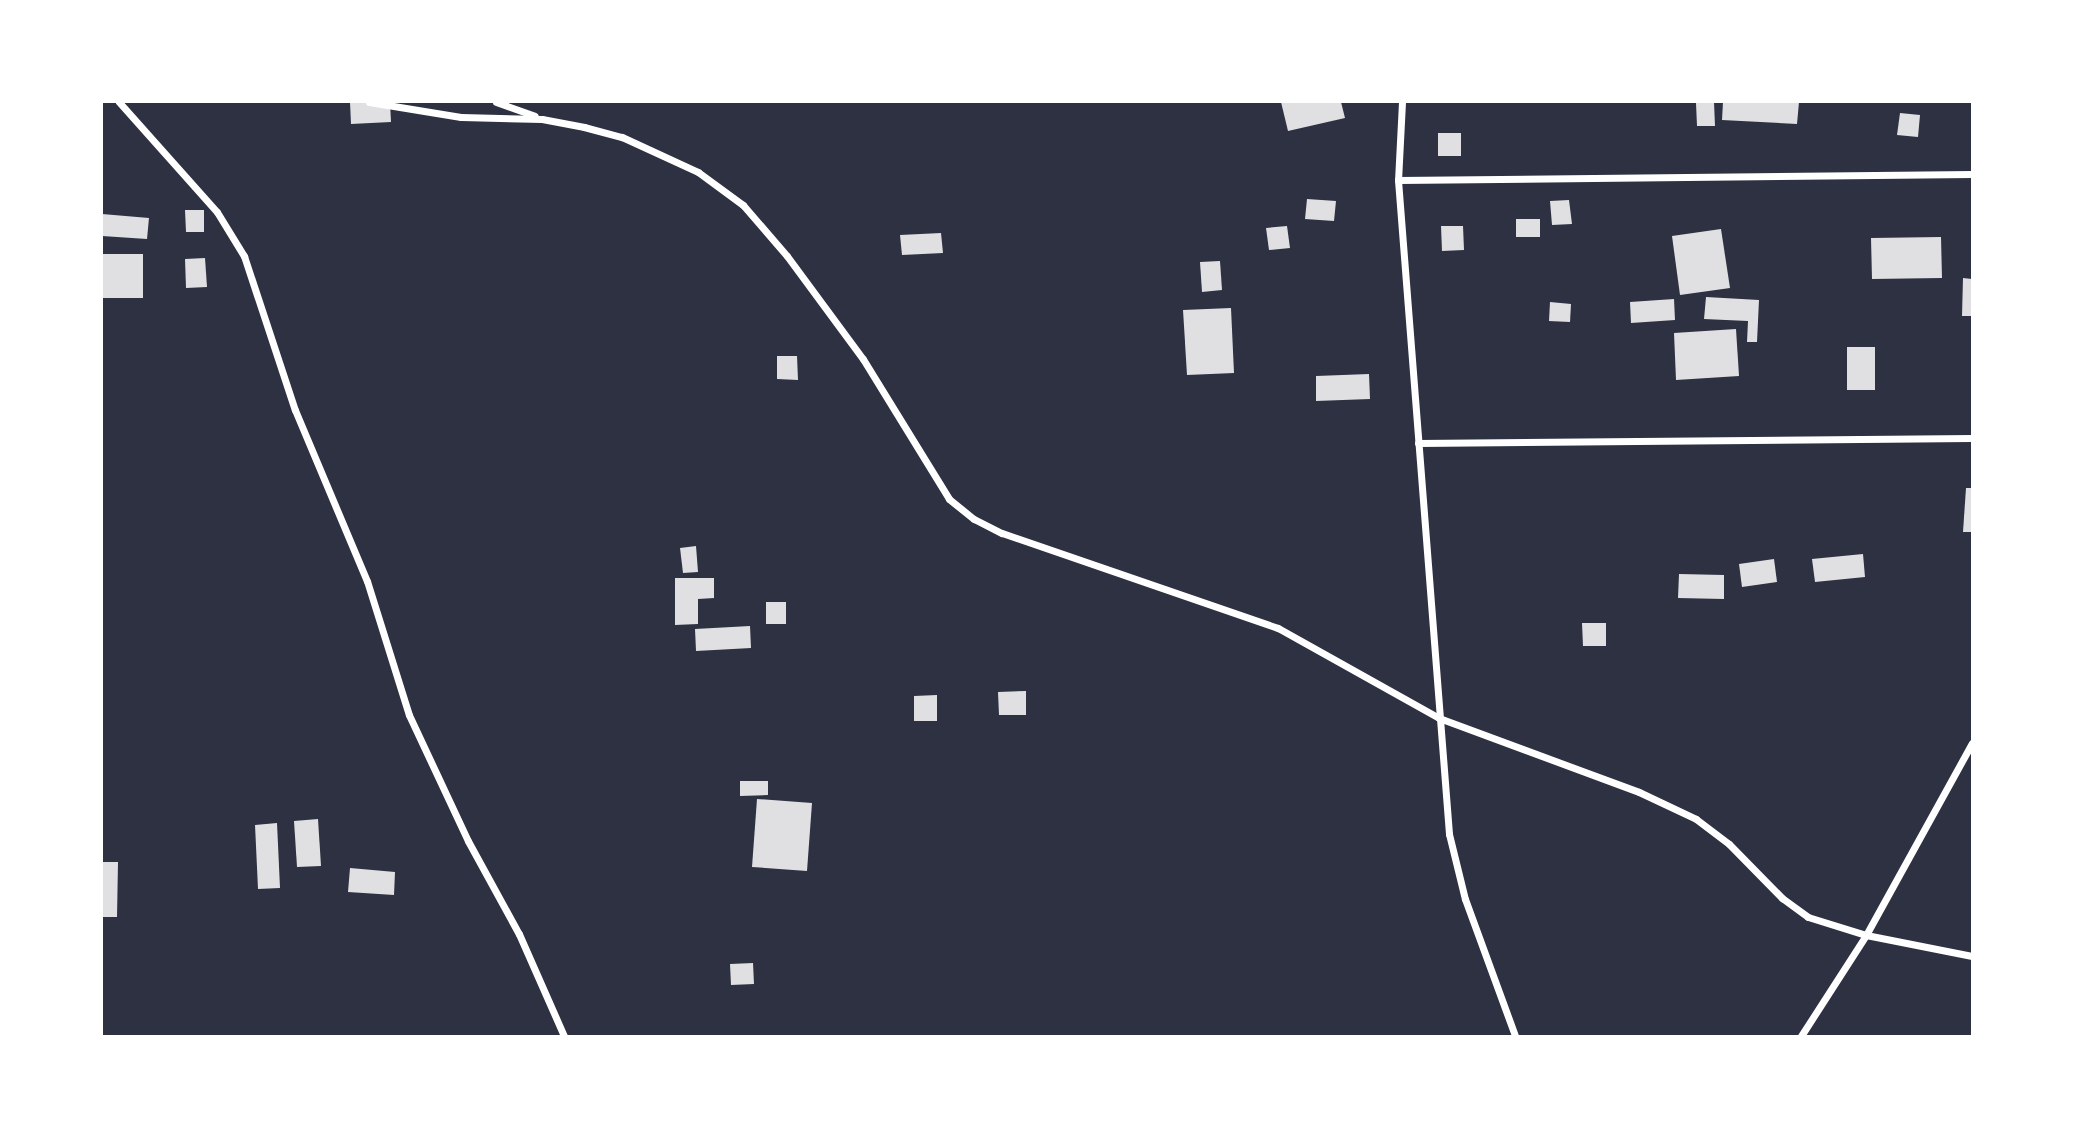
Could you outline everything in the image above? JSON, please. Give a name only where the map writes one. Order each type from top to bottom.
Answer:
[{"type":"street","points":[[119,102],[217,212],[244,256],[295,410],[367,581],[409,715],[468,841],[519,934],[564,1037]]},
{"type":"street","points":[[369,102],[461,117],[542,119]]},
{"type":"street","points":[[496,102],[542,119],[583,127],[661,153],[698,172],[743,205],[787,256],[863,359],[949,499],[974,519],[1002,533],[1278,628],[1439,718],[1640,792],[1696,819],[1808,916],[1866,935],[1972,956]]},
{"type":"street","points":[[1402,102],[1398,180],[1439,718],[1454,862],[1515,1037]]},
{"type":"street","points":[[1398,180],[1972,174]]},
{"type":"street","points":[[1418,443],[1972,438]]},
{"type":"street","points":[[1801,1037],[1866,935],[1972,743]]},
{"type":"building","points":[[350,102],[390,102],[391,122],[351,124]]},
{"type":"building","points":[[1281,102],[1341,102],[1345,118],[1288,131]]},
{"type":"building","points":[[1714,102],[1715,126],[1697,126],[1696,103]]},
{"type":"building","points":[[1723,102],[1799,102],[1797,124],[1722,120]]},
{"type":"building","points":[[1900,113],[1920,115],[1918,137],[1897,135]]},
{"type":"building","points":[[1438,133],[1461,133],[1461,156],[1438,156]]},
{"type":"building","points":[[1307,199],[1336,201],[1334,221],[1305,219]]},
{"type":"building","points":[[1569,200],[1572,224],[1552,225],[1550,201]]},
{"type":"building","points":[[185,210],[204,210],[204,232],[186,232]]},
{"type":"building","points":[[102,214],[149,218],[147,239],[102,236]]},
{"type":"building","points":[[1516,219],[1540,219],[1540,237],[1516,237]]},
{"type":"building","points":[[1287,226],[1290,248],[1269,250],[1266,228]]},
{"type":"building","points":[[1441,226],[1463,226],[1464,250],[1442,251]]},
{"type":"building","points":[[1721,229],[1730,288],[1680,295],[1672,236]]},
{"type":"building","points":[[941,233],[943,253],[902,255],[900,235]]},
{"type":"building","points":[[1941,237],[1942,278],[1872,279],[1871,238]]},
{"type":"building","points":[[102,254],[143,254],[143,298],[102,298]]},
{"type":"building","points":[[205,258],[207,287],[186,288],[185,259]]},
{"type":"building","points":[[1220,261],[1222,290],[1202,292],[1200,262]]},
{"type":"building","points":[[1963,278],[1972,279],[1972,316],[1962,316]]},
{"type":"building","points":[[1706,297],[1759,300],[1757,342],[1747,342],[1748,321],[1704,319]]},
{"type":"building","points":[[1674,299],[1675,320],[1631,323],[1630,302]]},
{"type":"building","points":[[1550,302],[1571,304],[1570,322],[1549,321]]},
{"type":"building","points":[[1231,308],[1234,373],[1187,375],[1183,310]]},
{"type":"building","points":[[1736,329],[1739,376],[1676,380],[1674,333]]},
{"type":"building","points":[[1847,347],[1875,347],[1875,390],[1847,390]]},
{"type":"building","points":[[777,356],[797,356],[798,380],[777,379]]},
{"type":"building","points":[[1369,374],[1370,399],[1316,401],[1316,376]]},
{"type":"building","points":[[1966,488],[1972,488],[1972,532],[1963,532]]},
{"type":"building","points":[[696,546],[698,572],[683,573],[680,548]]},
{"type":"building","points":[[1863,554],[1865,577],[1815,582],[1812,559]]},
{"type":"building","points":[[1774,559],[1777,582],[1742,587],[1739,564]]},
{"type":"building","points":[[1679,574],[1724,575],[1724,599],[1678,598]]},
{"type":"building","points":[[675,578],[714,578],[714,598],[698,599],[698,624],[675,625]]},
{"type":"building","points":[[766,602],[786,602],[786,624],[766,624]]},
{"type":"building","points":[[1582,623],[1606,623],[1606,646],[1583,646]]},
{"type":"building","points":[[750,626],[751,648],[696,651],[695,629]]},
{"type":"building","points":[[1026,691],[1026,715],[999,715],[998,692]]},
{"type":"building","points":[[937,695],[937,721],[914,721],[914,696]]},
{"type":"building","points":[[740,781],[768,781],[768,795],[740,796]]},
{"type":"building","points":[[757,799],[812,803],[807,871],[752,867]]},
{"type":"building","points":[[318,819],[321,866],[297,867],[294,821]]},
{"type":"building","points":[[277,823],[280,888],[258,889],[255,825]]},
{"type":"building","points":[[102,862],[118,862],[117,917],[102,917]]},
{"type":"building","points":[[350,868],[395,872],[394,895],[348,892]]},
{"type":"building","points":[[753,963],[754,984],[731,985],[730,964]]}]
